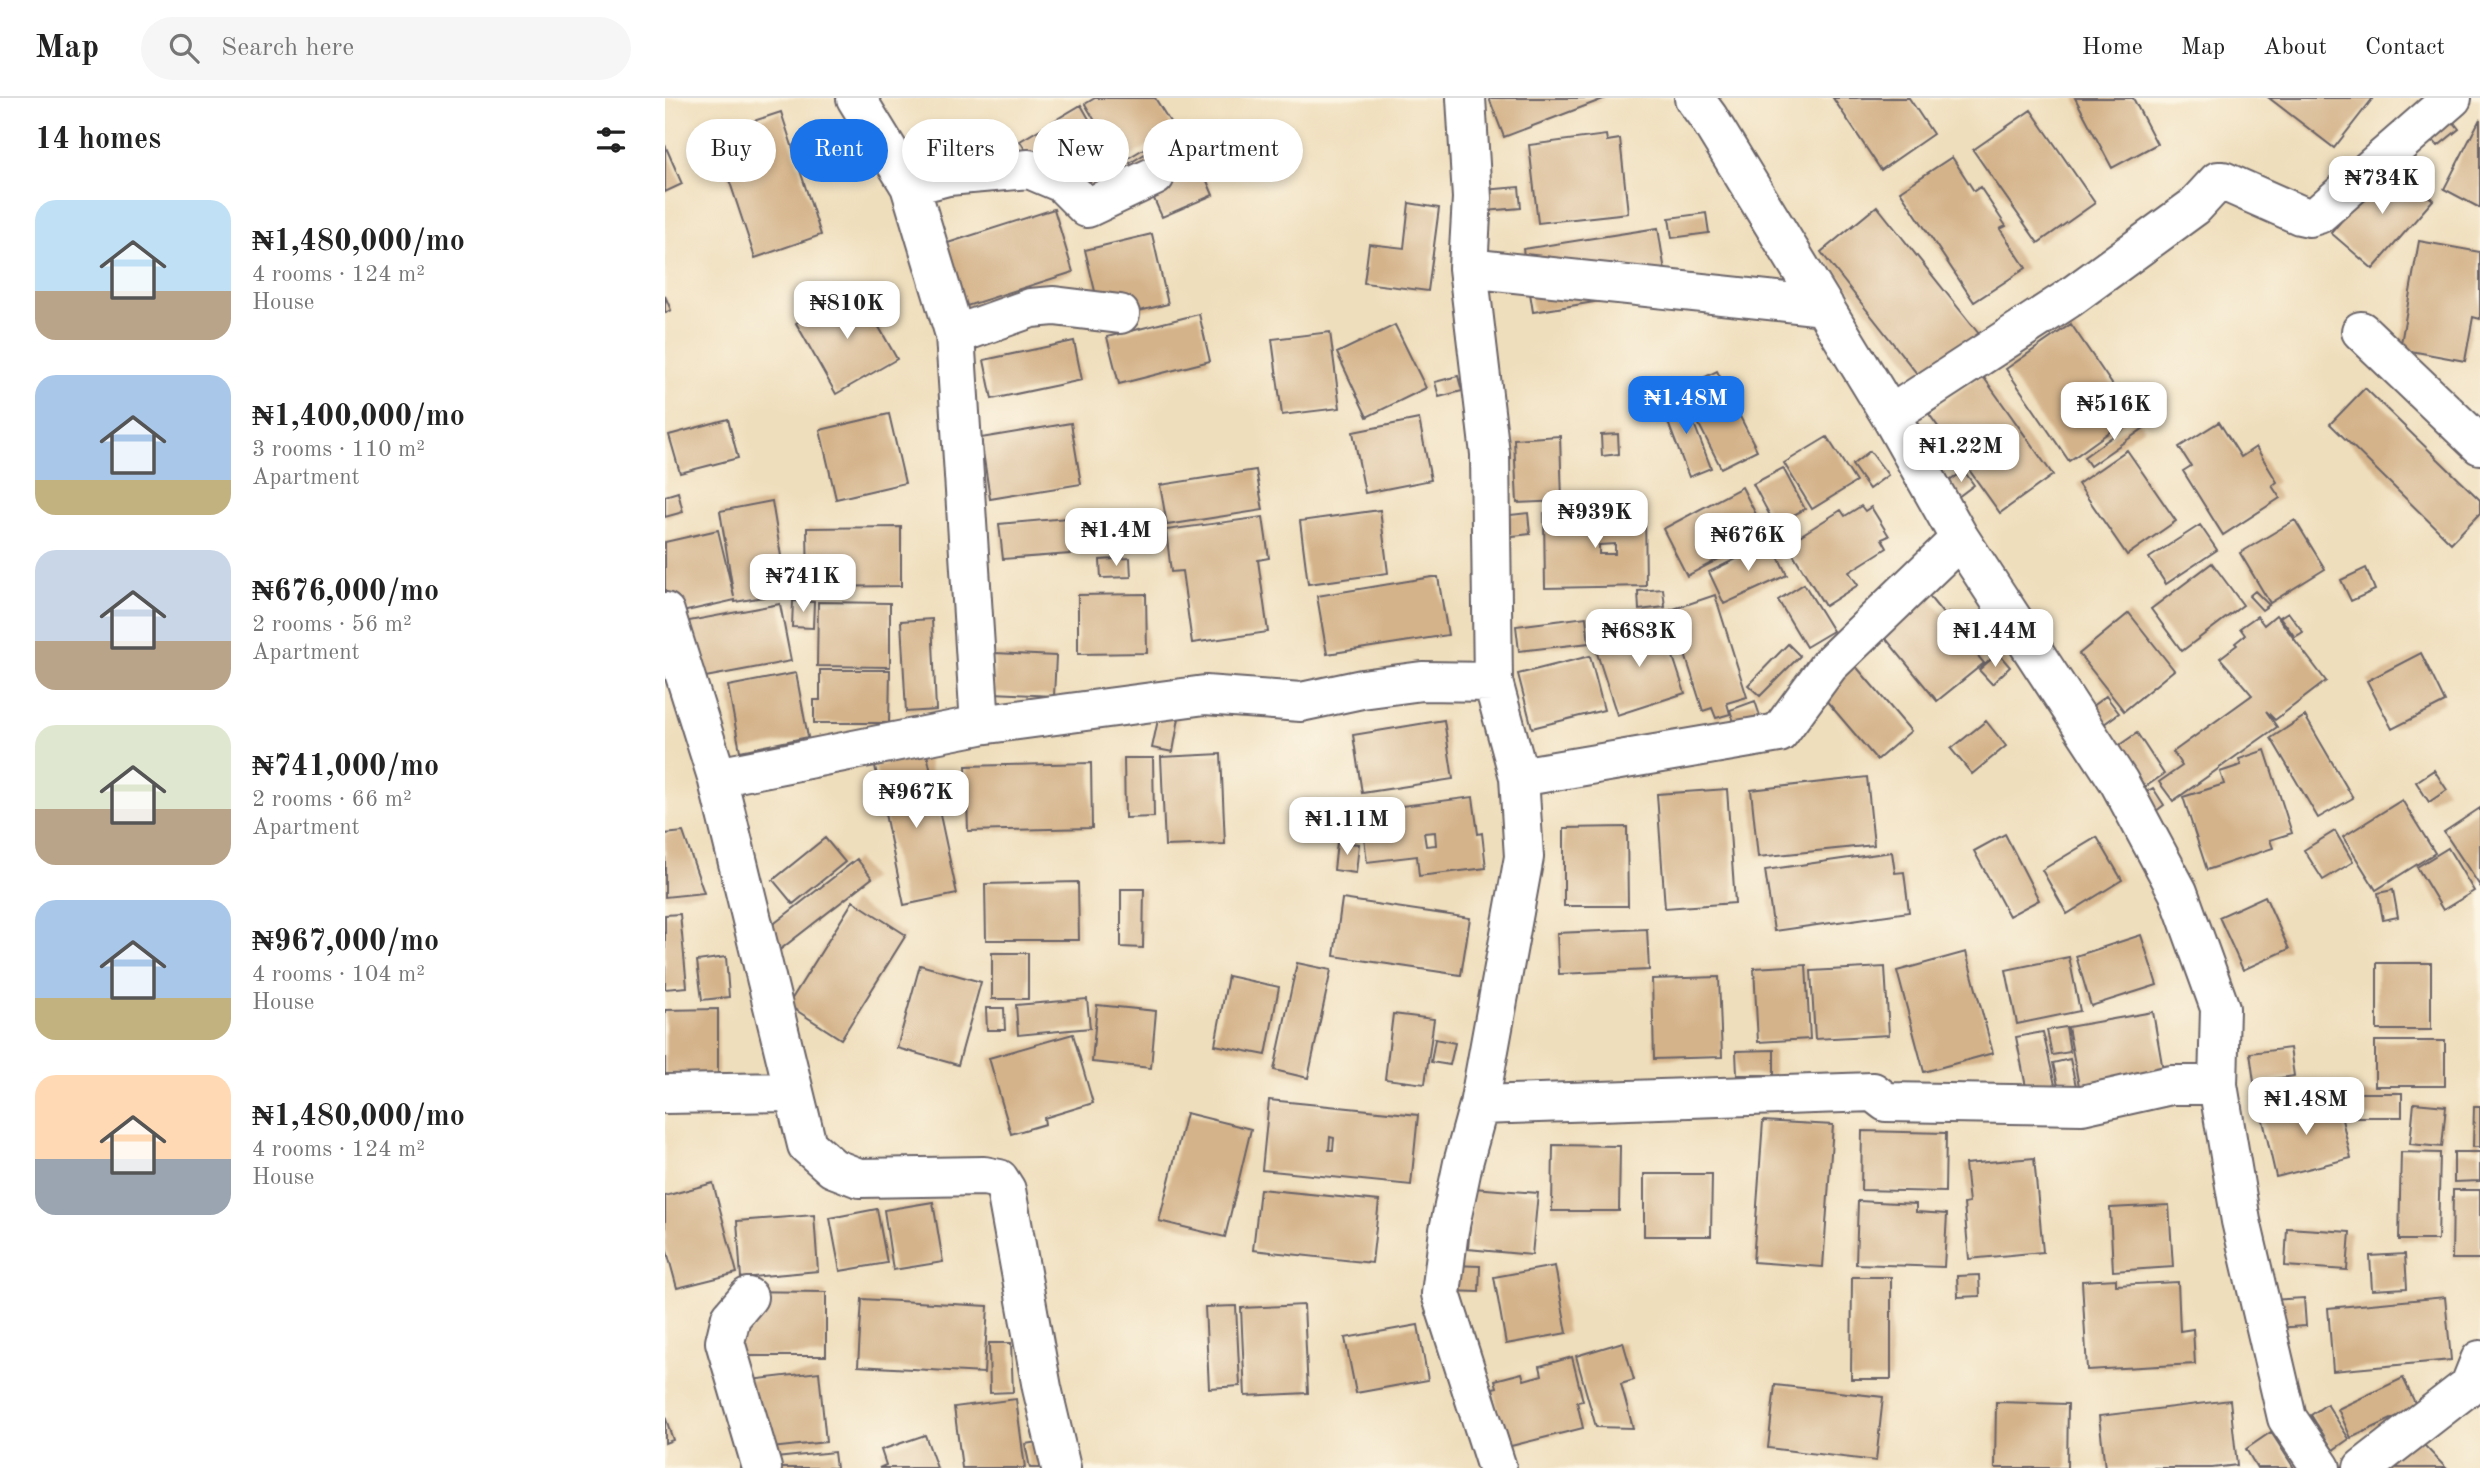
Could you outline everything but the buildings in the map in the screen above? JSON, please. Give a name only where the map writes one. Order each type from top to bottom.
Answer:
[{"type":"street","points":[[856,98],[910,186],[955,335],[980,725]]},
{"type":"street","points":[[1466,98],[1472,198],[1468,268],[1490,454],[1493,682],[1519,777],[1524,858],[1479,1105],[1449,1230],[1441,1294],[1497,1468]]},
{"type":"street","points":[[1694,98],[1890,415],[1960,539],[2119,782],[2178,892],[2220,1007],[2218,1085],[2241,1221],[2287,1418],[2321,1468]]},
{"type":"street","points":[[1890,415],[2069,299],[2223,181],[2300,215],[2309,217],[2319,214],[2452,98]]},
{"type":"street","points":[[910,186],[948,176],[1029,169],[1062,183],[1087,208],[1143,181]]},
{"type":"street","points":[[1468,268],[1824,306]]},
{"type":"street","points":[[955,335],[1031,308],[1054,306],[1120,314]]},
{"type":"street","points":[[2361,331],[2480,445]]},
{"type":"street","points":[[1519,777],[1779,733],[1829,664],[1960,539]]},
{"type":"street","points":[[665,612],[679,701],[717,777],[807,1145],[833,1168],[859,1178],[984,1176],[999,1179],[1006,1190],[1042,1388],[1061,1468]]},
{"type":"street","points":[[717,777],[980,725],[1205,695],[1301,702],[1362,689],[1422,681],[1493,682]]},
{"type":"street","points":[[1479,1105],[1873,1092],[1886,1102],[2083,1105],[2171,1085],[2218,1085]]},
{"type":"street","points":[[665,1094],[794,1092]]},
{"type":"street","points":[[748,1297],[731,1317],[725,1342],[762,1468]]},
{"type":"street","points":[[2363,1468],[2470,1385],[2480,1360]]}]
